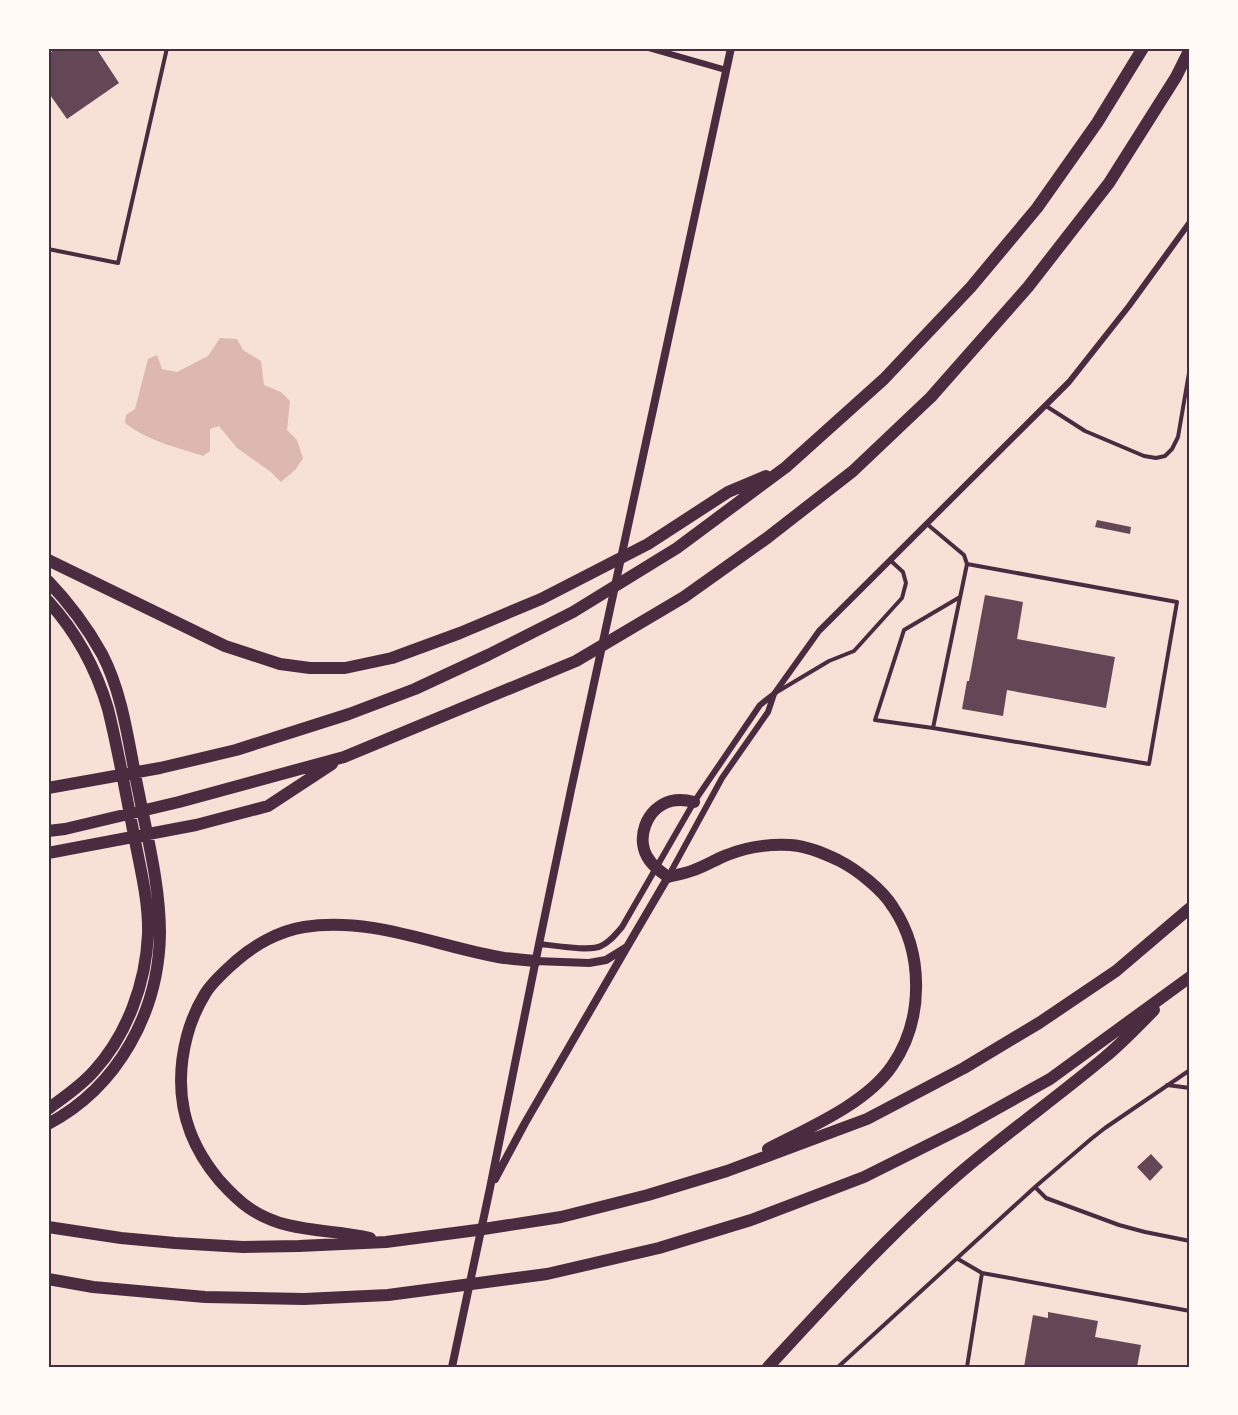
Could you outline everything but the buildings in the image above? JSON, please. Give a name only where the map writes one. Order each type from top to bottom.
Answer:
[{"type":"highway","points":[[48,788],[160,768],[236,750],[349,714],[415,689],[573,612],[677,548],[786,467],[884,379],[971,287],[1037,208],[1096,123],[1143,48]]},
{"type":"highway","points":[[48,831],[179,802],[344,757],[576,661],[684,597],[767,538],[853,471],[931,397],[1028,287],[1109,183],[1176,77],[1190,49]]},
{"type":"highway","points":[[48,560],[225,646],[280,663],[310,668],[345,668],[392,658],[541,599],[648,544],[728,492],[786,467]]},
{"type":"highway","points":[[48,581],[77,615],[102,655],[114,685],[119,729],[147,869],[158,901],[160,933],[152,992],[142,1022],[132,1042],[102,1083],[76,1107],[48,1124]]},
{"type":"highway","points":[[48,601],[74,632],[89,658],[119,729]]},
{"type":"highway","points":[[48,853],[196,825],[268,806],[344,757]]},
{"type":"highway","points":[[694,802],[673,800],[663,804],[654,810],[643,829],[644,851],[649,861],[668,877],[695,870],[727,855],[754,847],[791,845],[821,852],[849,865],[871,883],[893,906],[908,936],[917,974],[915,1009],[906,1039],[892,1066],[874,1088],[842,1109],[727,1171]]},
{"type":"highway","points":[[48,1109],[93,1072],[115,1043],[129,1018],[145,962],[148,933],[147,869]]},
{"type":"highway","points":[[48,1227],[175,1243],[299,1246],[386,1242],[561,1217],[648,1195],[727,1171],[867,1119],[964,1068],[1039,1023],[1116,971],[1190,908]]},
{"type":"highway","points":[[386,1242],[352,1234],[319,1232],[271,1220],[249,1208],[229,1192],[207,1165],[191,1137],[183,1109],[181,1079],[184,1050],[192,1021],[205,993],[225,970],[246,952],[272,937],[302,927],[330,924],[395,932],[503,957],[536,961]]},
{"type":"highway","points":[[48,1279],[93,1287],[205,1297],[304,1299],[388,1295],[547,1274],[659,1248],[751,1220],[864,1177],[964,1127],[1050,1079],[1190,977]]},
{"type":"highway","points":[[768,1367],[909,1219],[1005,1135],[1106,1057],[1190,977]]},
{"type":"street","points":[[649,48],[726,70]]},
{"type":"street","points":[[452,1367],[571,790],[730,48]]},
{"type":"street","points":[[539,944],[598,948],[610,940],[622,927],[694,802],[760,705],[774,694],[819,631],[1069,382],[1189,226]]},
{"type":"street","points":[[490,1188],[722,778],[768,712],[774,694]]},
{"type":"street","points":[[536,961],[590,963],[606,960],[627,948]]},
{"type":"lane","points":[[48,249],[118,263],[167,48]]},
{"type":"lane","points":[[1045,405],[1085,431],[1144,456],[1156,458],[1165,456],[1172,449],[1178,437],[1190,367]]},
{"type":"lane","points":[[927,524],[964,555],[967,564],[933,728]]},
{"type":"lane","points":[[774,694],[829,661],[854,651],[902,598],[906,583],[903,572],[890,560]]},
{"type":"lane","points":[[960,596],[904,630],[875,720],[1149,764],[1177,602],[967,564]]},
{"type":"lane","points":[[838,1367],[1035,1187],[1106,1128],[1190,1070]]},
{"type":"lane","points":[[1166,1085],[1190,1088]]},
{"type":"lane","points":[[1035,1187],[1046,1198],[1119,1225],[1190,1241]]},
{"type":"lane","points":[[958,1259],[982,1273],[1190,1311]]},
{"type":"lane","points":[[967,1367],[982,1273]]},
{"type":"shaded area","points":[[220,338],[237,339],[243,350],[261,361],[264,385],[281,392],[290,401],[287,430],[297,440],[303,458],[296,469],[281,482],[237,448],[219,426],[210,429],[210,451],[203,456],[153,439],[125,423],[126,415],[135,409],[148,359],[157,355],[162,369],[177,372],[208,356]]}]
